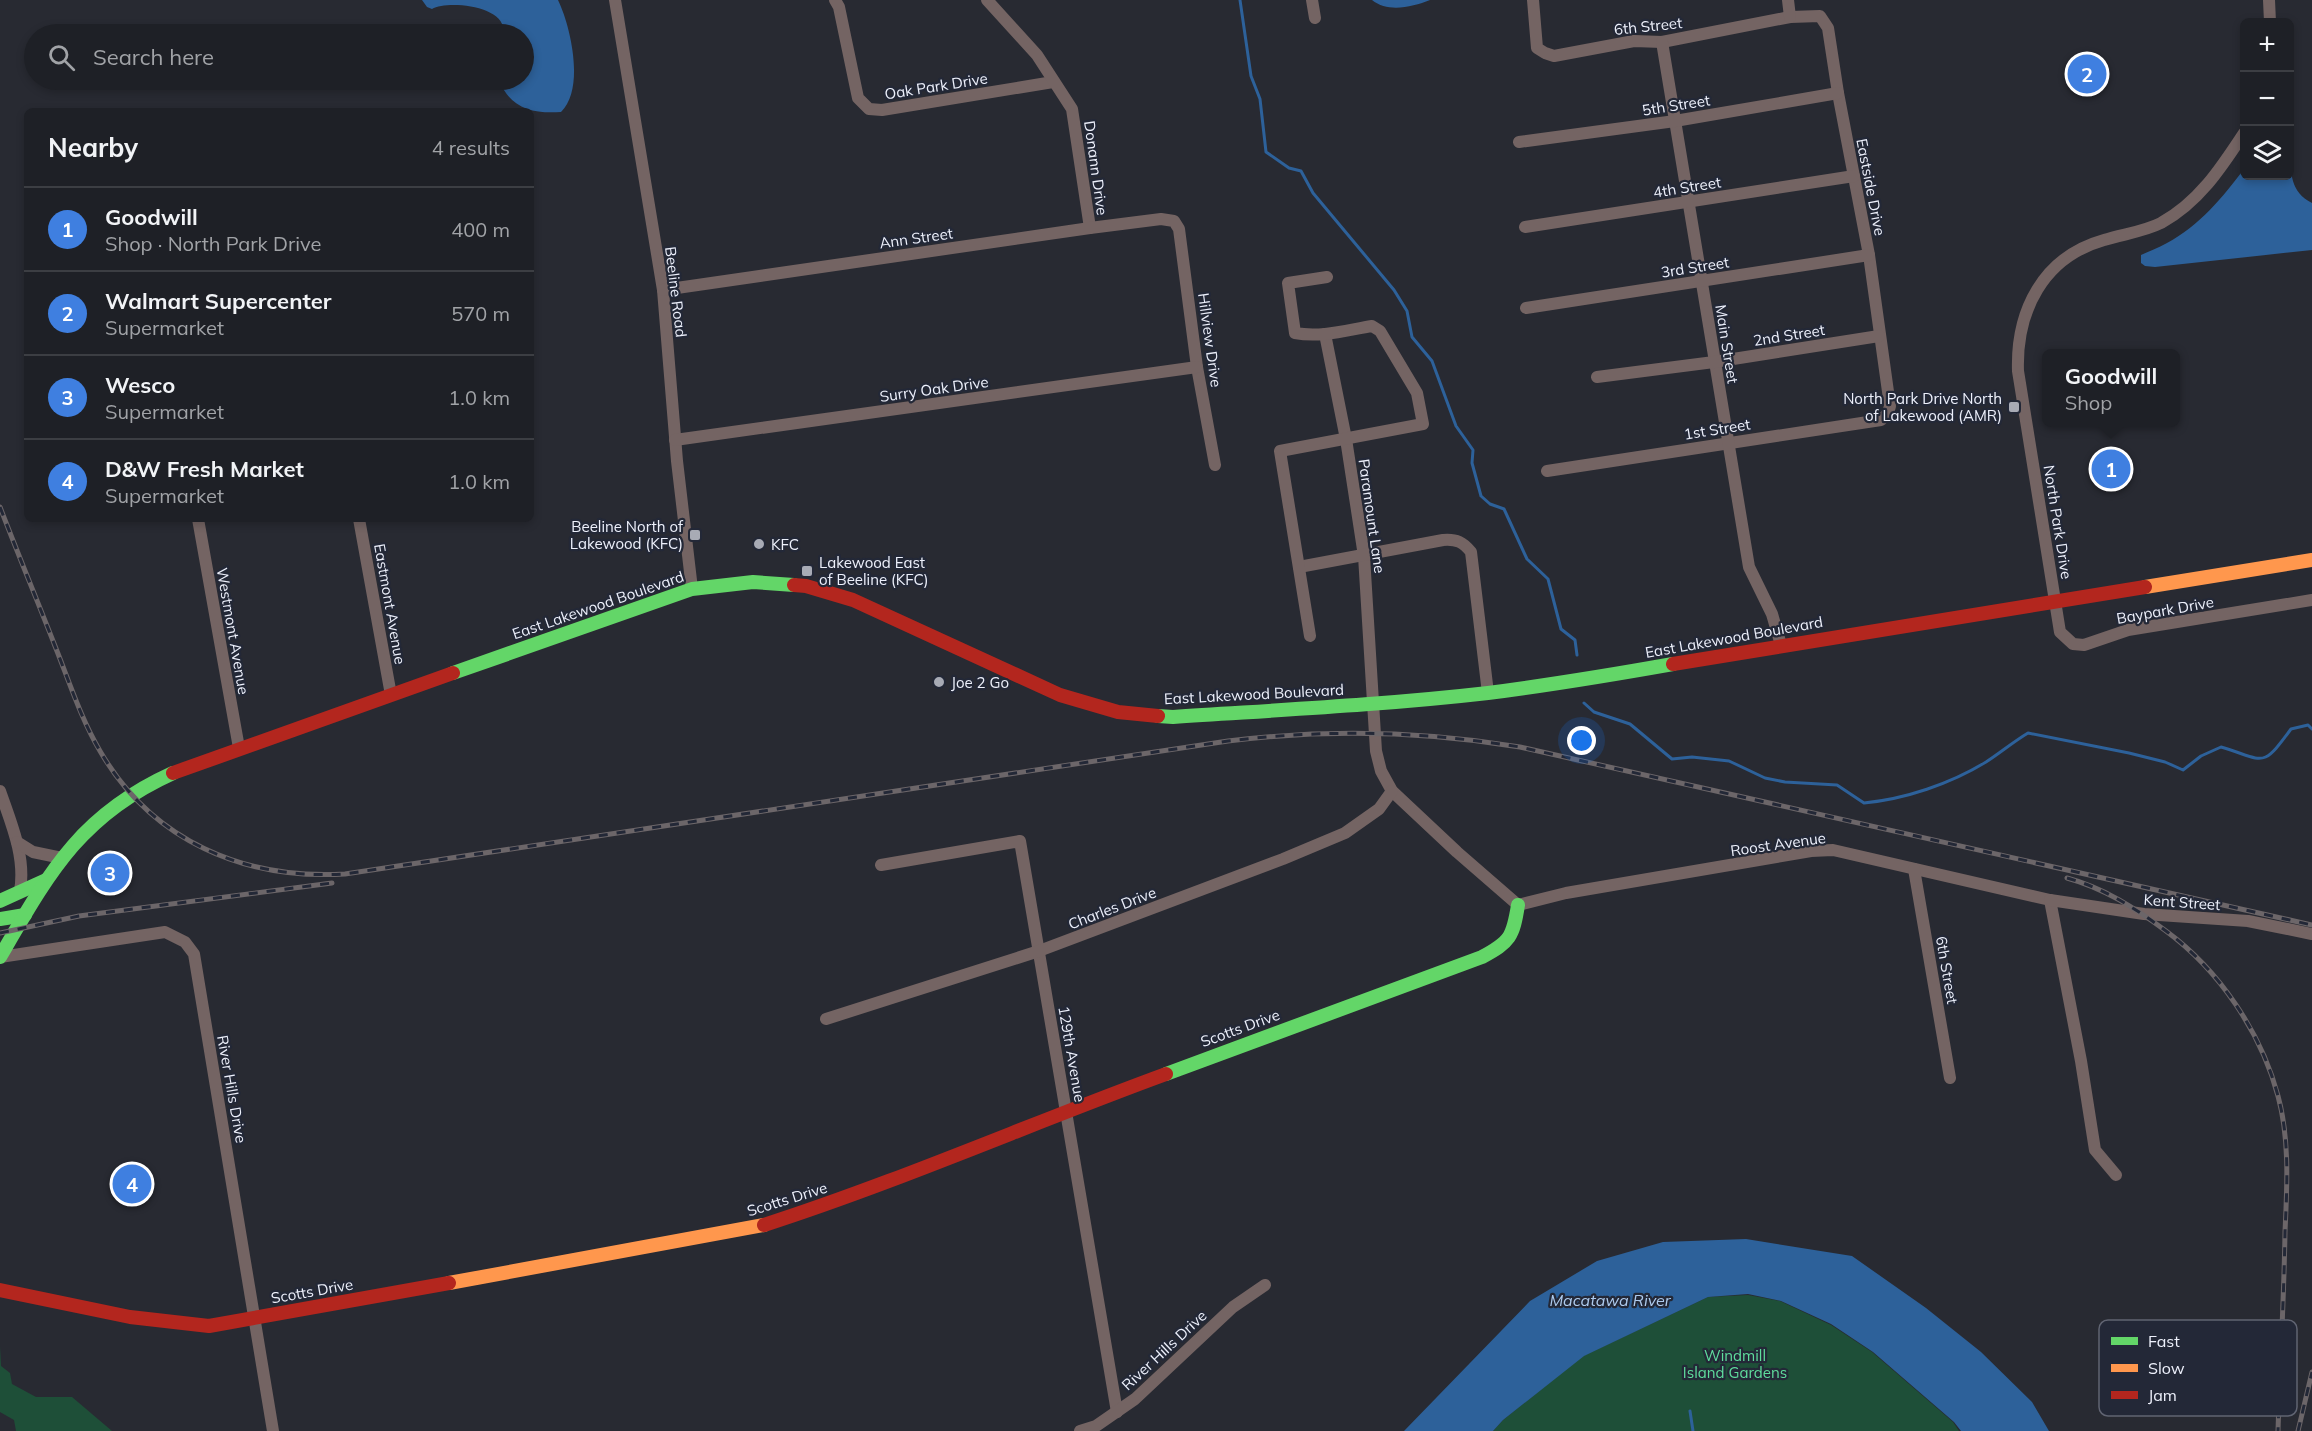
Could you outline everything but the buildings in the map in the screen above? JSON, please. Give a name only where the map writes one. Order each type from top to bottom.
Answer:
[{"type":"main road","name":"East Lakewood Boulevard","points":[[0,957],[43,885],[62,858],[92,824],[131,794],[158,779],[195,763],[692,589],[753,582],[806,586],[853,600],[1060,695],[1118,712],[1173,717],[1373,704],[1488,693],[1584,680],[1782,645],[2312,560]]},
{"type":"main road","points":[[0,901],[20,891],[43,885]]},
{"type":"main road","name":"Scotts Drive","points":[[0,1290],[169,1324],[209,1326],[756,1228],[848,1197],[1067,1110],[1482,957],[1504,945],[1515,926],[1518,905]]},
{"type":"main road","points":[[0,919],[24,915]]},
{"type":"street","name":"Beeline Road","points":[[615,0],[663,290],[675,440],[692,589]]},
{"type":"street","name":"Oak Park Drive","points":[[835,0],[839,7],[858,98],[869,109],[882,110],[1053,82]]},
{"type":"street","name":"Donann Drive","points":[[987,0],[1037,55],[1072,109],[1090,228]]},
{"type":"street","points":[[1312,0],[1315,18]]},
{"type":"street","name":"6th Street","points":[[1533,0],[1538,48],[1554,56],[1634,41],[1662,42],[1790,17]]},
{"type":"street","points":[[1788,0],[1790,17]]},
{"type":"street","points":[[2269,0],[2270,18]]},
{"type":"street","name":"Eastside Drive","points":[[1790,17],[1820,16],[1825,20],[1828,28],[1869,255],[1890,406],[1888,413]]},
{"type":"street","name":"Main Street","points":[[1662,42],[1749,567],[1772,614],[1782,645]]},
{"type":"street","name":"5th Street","points":[[1519,142],[1675,121],[1838,93]]},
{"type":"street","name":"North Park Drive","points":[[2056,602],[2018,371],[2020,331],[2028,306],[2047,277],[2062,261],[2075,252],[2103,240],[2159,224],[2186,206],[2215,177],[2240,139]]},
{"type":"street","name":"4th Street","points":[[1525,227],[1854,176]]},
{"type":"street","name":"Ann Street","points":[[663,290],[1090,228],[1161,219],[1174,221]]},
{"type":"street","name":"Hillview Drive","points":[[1174,221],[1179,229],[1197,367],[1215,465]]},
{"type":"street","name":"3rd Street","points":[[1526,308],[1869,255]]},
{"type":"street","points":[[1310,636],[1280,451],[1423,424],[1417,393],[1380,332],[1372,326],[1325,334],[1295,333],[1288,283],[1327,277]]},
{"type":"street","name":"Paramount Lane","points":[[1325,334],[1346,439],[1364,556],[1373,704]]},
{"type":"street","name":"2nd Street","points":[[1597,376],[1714,362],[1879,336]]},
{"type":"street","name":"Surry Oak Drive","points":[[675,440],[1197,367]]},
{"type":"street","name":"1st Street","points":[[1547,471],[1881,420],[1888,413]]},
{"type":"street","name":"Westmont Avenue","points":[[199,522],[239,748]]},
{"type":"street","name":"Eastmont Avenue","points":[[360,522],[391,695]]},
{"type":"street","points":[[1299,567],[1443,540],[1453,539],[1463,543],[1471,552],[1488,693]]},
{"type":"street","name":"Baypark Drive","points":[[2056,602],[2060,632],[2073,644],[2084,645],[2128,630],[2312,600]]},
{"type":"street","points":[[1373,704],[1376,751],[1381,771],[1392,791],[1518,905]]},
{"type":"street","points":[[0,791],[17,842],[23,875],[20,891]]},
{"type":"street","name":"Charles Drive","points":[[826,1019],[1039,951],[1346,833],[1379,809],[1392,791]]},
{"type":"street","name":"129th Avenue","points":[[881,865],[1020,841],[1117,1412]]},
{"type":"street","points":[[17,842],[33,852],[62,858]]},
{"type":"street","name":"Roost Avenue","points":[[1518,905],[1566,893],[1811,851],[1833,850],[2050,900]]},
{"type":"street","name":"6th Street","points":[[1914,868],[1950,1078]]},
{"type":"street","points":[[2050,900],[2081,1061],[2095,1150],[2116,1175]]},
{"type":"street","name":"Kent Street","points":[[2050,900],[2144,914],[2248,921],[2312,934]]},
{"type":"street","name":"River Hills Drive","points":[[0,957],[165,932],[185,942],[194,954],[273,1431]]},
{"type":"street","name":"River Hills Drive","points":[[1080,1431],[1096,1426],[1117,1412],[1168,1370],[1233,1307],[1265,1285]]},
{"type":"green space","name":"Windmill Island Gardens","points":[[1748,1295],[1780,1301],[1831,1325],[1872,1352],[1953,1422],[1959,1431],[1493,1431],[1503,1420],[1583,1356],[1708,1297]]},
{"type":"green space","points":[[0,1346],[1,1366],[10,1373],[12,1384],[36,1397],[72,1397],[112,1431],[16,1431],[14,1420],[0,1412]]},
{"type":"water","points":[[422,0],[558,0],[571,41],[574,74],[568,102],[561,112],[541,112],[534,110],[534,108],[523,107],[509,97],[505,90],[534,90],[534,24],[501,24],[497,17],[476,8],[451,5],[432,9],[427,7]]},
{"type":"water","points":[[1372,0],[1430,0],[1408,7],[1393,8]]},
{"type":"water","points":[[2240,174],[2240,180],[2293,180],[2299,193],[2312,203],[2312,250],[2155,267],[2141,263],[2141,255],[2179,236],[2219,200]]},
{"type":"water","name":"Macatawa River","points":[[1746,1239],[1852,1256],[1926,1308],[1981,1352],[2032,1402],[2049,1431],[1961,1431],[1954,1422],[1873,1352],[1831,1324],[1781,1301],[1748,1294],[1708,1297],[1584,1356],[1503,1420],[1493,1431],[1404,1431],[1530,1301],[1597,1261],[1663,1242]]},
{"type":"waterway","points":[[1240,0],[1251,76],[1260,99],[1266,152],[1289,168],[1301,171],[1313,193],[1394,290],[1407,311],[1412,337],[1432,361],[1456,426],[1473,450],[1472,463],[1481,496],[1490,504],[1504,509],[1527,559],[1548,579],[1561,629],[1575,640],[1577,655]]},
{"type":"waterway","points":[[1584,703],[1594,712],[1630,724],[1672,759],[1692,757],[1729,761],[1765,778],[1785,782],[1837,785],[1864,803],[1895,798],[1942,784],[1986,762],[2028,733],[2129,753],[2165,762],[2183,770],[2201,756],[2221,747],[2261,758],[2274,751],[2291,729],[2308,725],[2312,729]]},
{"type":"waterway","points":[[1690,1411],[1693,1431]]},
{"type":"railway","points":[[0,507],[81,713],[93,739],[121,782],[146,809],[174,831],[204,848],[237,861],[271,870],[308,874],[345,874],[1228,741],[1338,733],[1410,735],[1520,747],[2312,925]]},
{"type":"railway","points":[[2067,878],[2094,887],[2131,907],[2185,947],[2203,964],[2236,1004],[2261,1049],[2282,1113],[2287,1164],[2282,1320]]},
{"type":"railway","points":[[0,933],[79,916],[332,883]]},
{"type":"railway","points":[[2298,1431],[2312,1372]]},
{"type":"railway","points":[[2278,1431],[2279,1416]]},
{"type":"traffic: fast","points":[[453,673],[692,589],[753,582],[794,585]]},
{"type":"traffic: fast","points":[[1158,716],[1173,717],[1449,697],[1534,687],[1673,664]]},
{"type":"traffic: fast","points":[[0,957],[35,899],[70,849],[114,808],[173,773]]},
{"type":"traffic: fast","points":[[0,901],[46,880]]},
{"type":"traffic: fast","points":[[1166,1074],[1482,957],[1499,947],[1509,937],[1518,905]]},
{"type":"traffic: fast","points":[[0,919],[25,915]]},
{"type":"traffic: slow","points":[[2145,587],[2312,560]]},
{"type":"traffic: slow","points":[[449,1283],[764,1225]]},
{"type":"traffic: jam","points":[[794,585],[806,586],[853,600],[1060,695],[1118,712],[1158,716]]},
{"type":"traffic: jam","points":[[1673,664],[2145,587]]},
{"type":"traffic: jam","points":[[173,773],[453,673]]},
{"type":"traffic: jam","points":[[764,1225],[916,1171],[1166,1074]]},
{"type":"traffic: jam","points":[[0,1290],[130,1317],[209,1326],[449,1283]]},
{"type":"place","name":"Walmart Supercenter","points":[[2087,74]]},
{"type":"place","name":"North Park Drive North of Lakewood (AMR)","points":[[2014,407]]},
{"type":"place","name":"Goodwill","points":[[2111,469]]},
{"type":"place","name":"Beeline North of Lakewood (KFC)","points":[[695,535]]},
{"type":"place","name":"KFC","points":[[759,544]]},
{"type":"place","name":"Lakewood East of Beeline (KFC)","points":[[807,571]]},
{"type":"place","name":"Joe 2 Go","points":[[939,682]]},
{"type":"place","name":"Wesco","points":[[110,873]]},
{"type":"place","name":"D&W Fresh Market","points":[[132,1184]]}]
